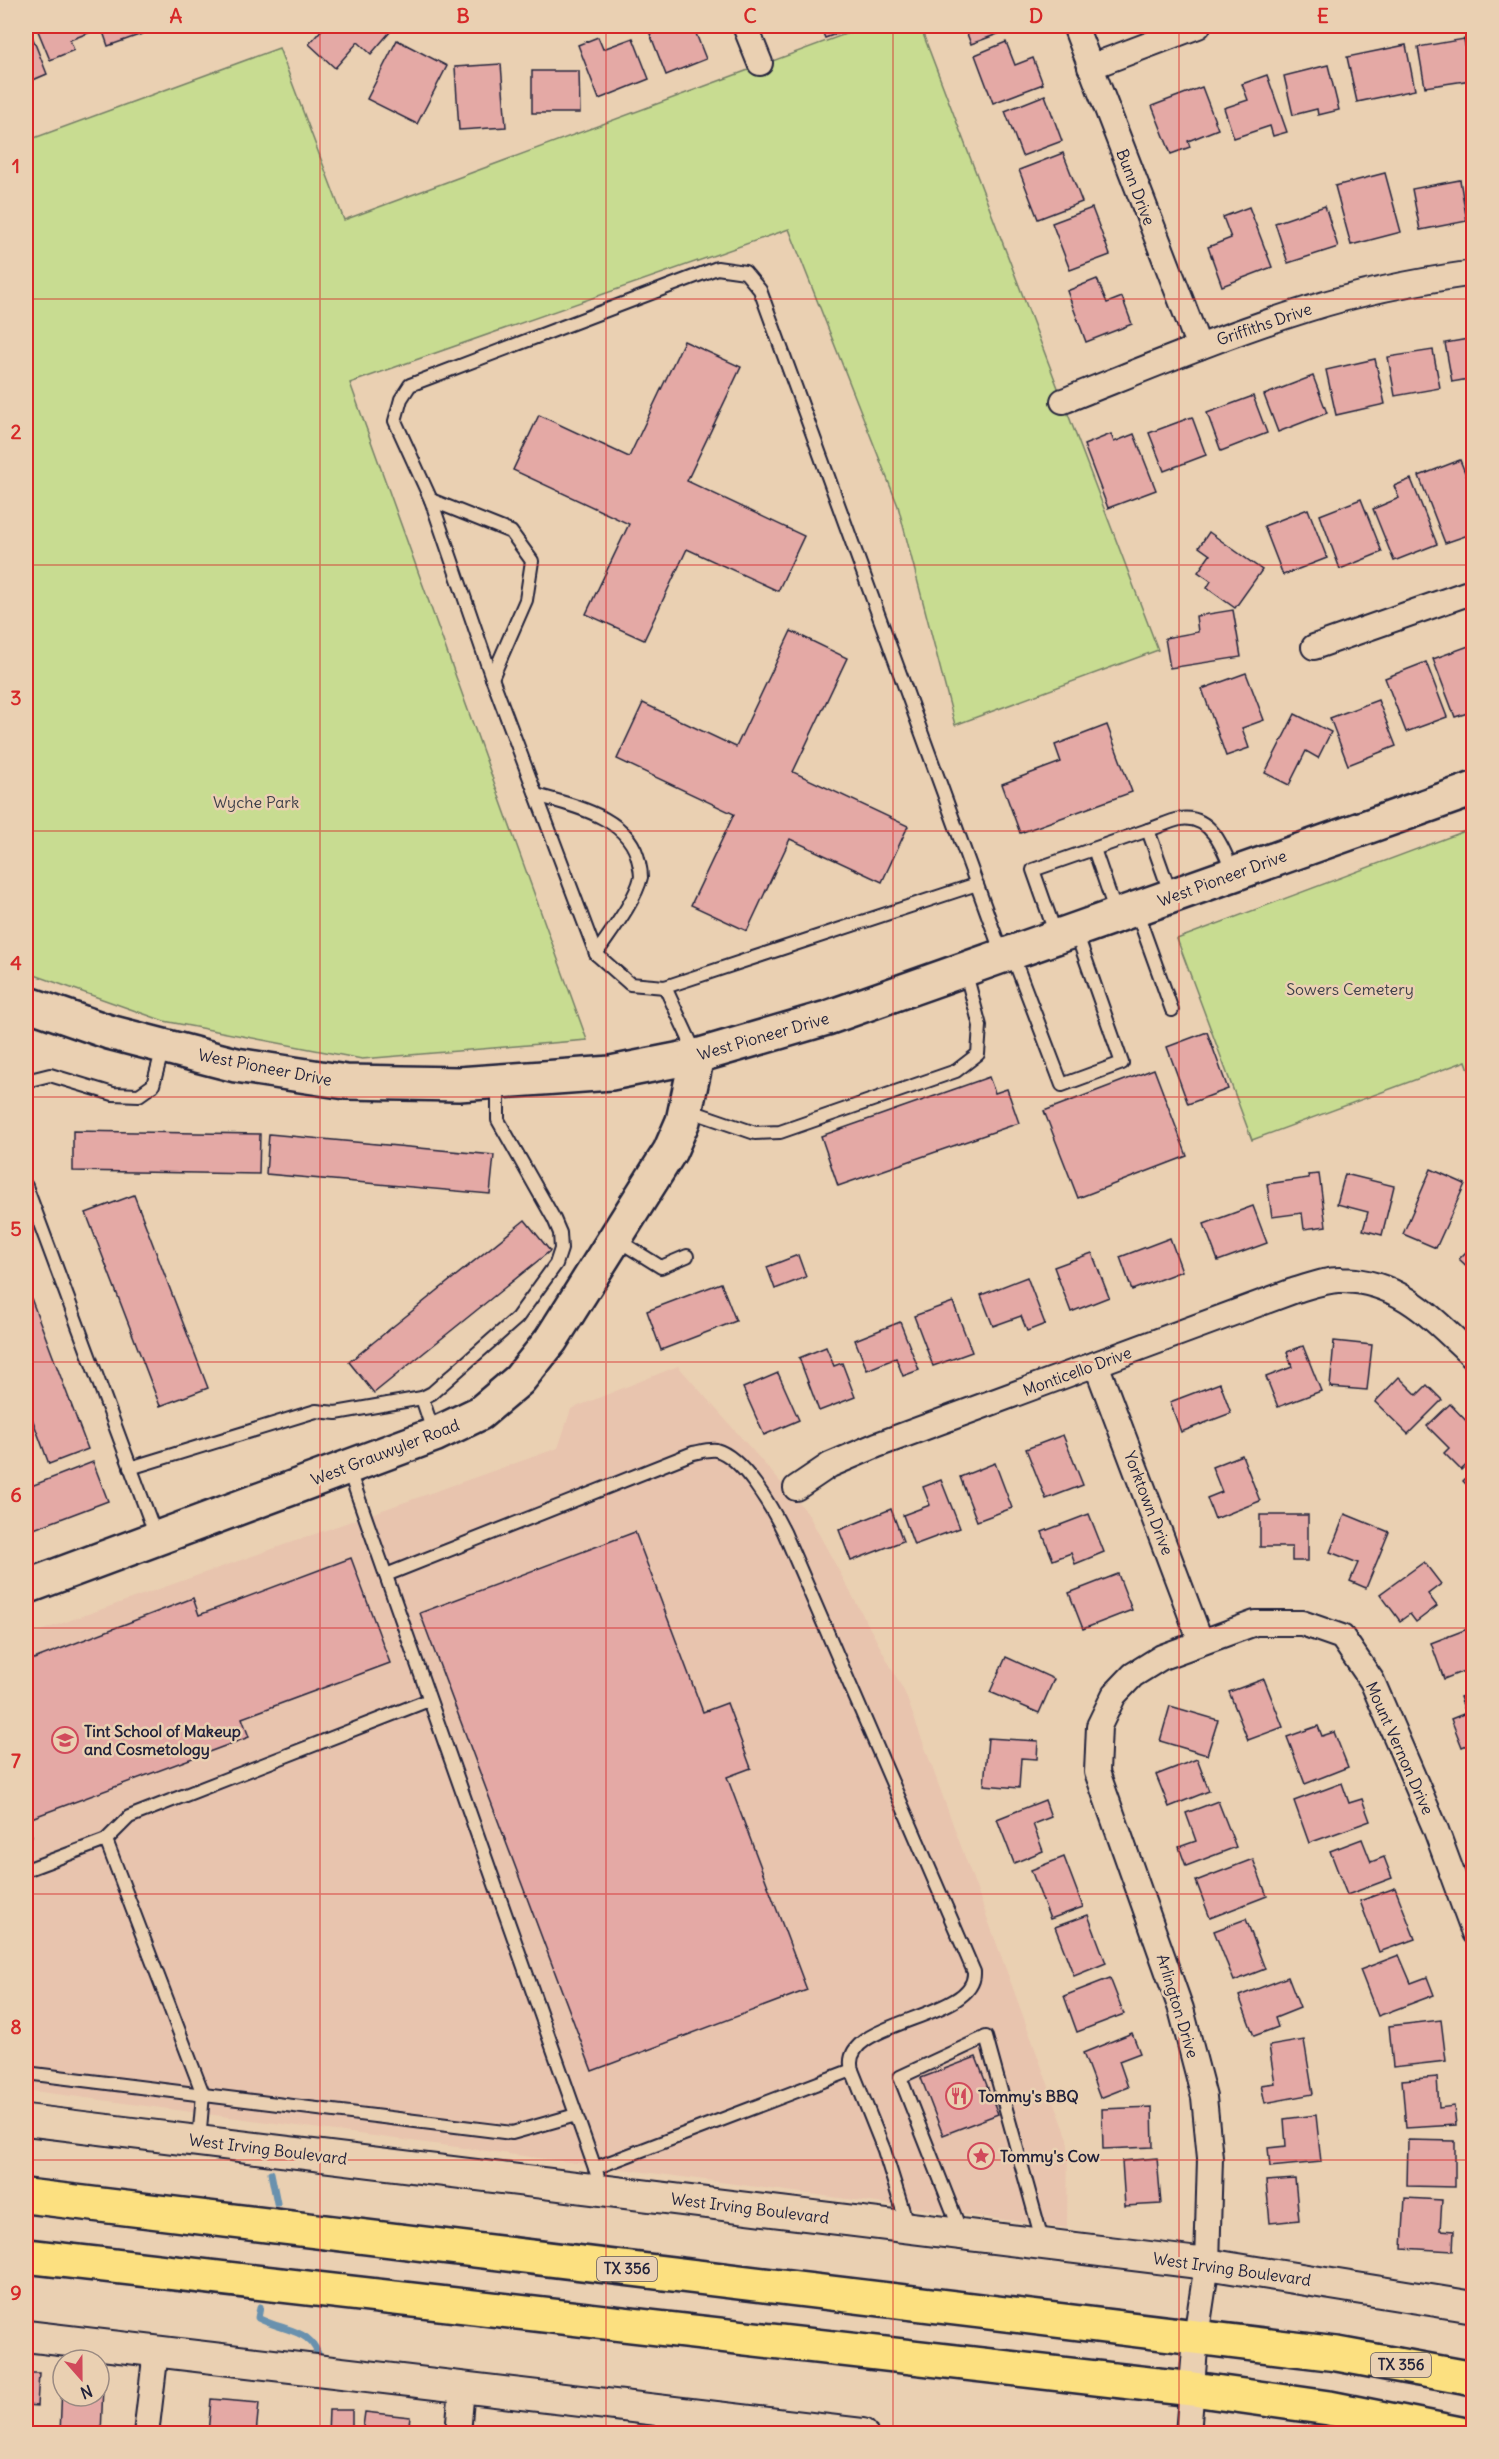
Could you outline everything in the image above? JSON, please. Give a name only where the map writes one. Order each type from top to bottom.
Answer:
[{"type":"main road","name":"West Pioneer Drive","points":[[26,1003],[109,1032],[236,1065],[346,1082],[498,1082],[588,1076],[698,1056],[827,1018],[1473,789]]},
{"type":"main road","name":"West Grauwyler Road","points":[[26,1587],[434,1435],[480,1413],[519,1380],[551,1340],[670,1151],[686,1109],[698,1056]]},
{"type":"main road","name":"TX 356","points":[[26,2196],[1337,2354],[1473,2379]]},
{"type":"main road","points":[[26,2256],[1193,2389],[1329,2408],[1460,2433]]},
{"type":"street","points":[[746,26],[760,63]]},
{"type":"street","name":"Bunn Drive","points":[[1075,26],[1198,347]]},
{"type":"street","points":[[1090,67],[1198,26]]},
{"type":"street","name":"Griffiths Drive","points":[[1063,401],[1198,347],[1308,309],[1428,280],[1473,273]]},
{"type":"street","points":[[1314,647],[1473,591]]},
{"type":"street","name":"Monticello Drive","points":[[796,1488],[839,1461],[1293,1291],[1340,1280],[1366,1282],[1415,1302],[1473,1357]]},
{"type":"street","name":"Yorktown Drive","points":[[1096,1364],[1202,1642]]},
{"type":"street","name":"Mount Vernon Drive","points":[[1202,1642],[1255,1623],[1302,1623],[1341,1637],[1372,1681],[1436,1830],[1473,1934]]},
{"type":"street","name":"Arlington Drive","points":[[1188,2433],[1196,2337],[1207,2264],[1210,2158],[1200,2076],[1181,2009],[1097,1772],[1096,1744],[1104,1710],[1133,1675],[1162,1658],[1202,1642]]},
{"type":"street","name":"West Irving Boulevard","points":[[26,2120],[198,2141],[599,2179],[909,2228],[1207,2264],[1473,2307]]},
{"type":"street","points":[[26,2336],[462,2387],[769,2428],[862,2433]]},
{"type":"street","points":[[146,2433],[156,2351]]},
{"type":"street","points":[[458,2433],[462,2387]]},
{"type":"lane","points":[[977,884],[665,987],[630,984],[596,954],[492,678],[430,500],[395,421],[401,399],[410,385],[717,268],[746,272],[760,290],[977,884],[1062,1085],[1122,1063],[1066,934],[1033,870],[1181,819],[1206,826],[1220,839],[1234,874]]},
{"type":"lane","points":[[430,500],[511,532],[532,561],[526,600],[492,678]]},
{"type":"lane","points":[[536,795],[587,810],[615,825],[630,840],[638,856],[641,876],[624,912],[596,954]]},
{"type":"lane","points":[[1148,830],[1172,896]]},
{"type":"lane","points":[[1094,849],[1172,1010]]},
{"type":"lane","points":[[686,1109],[755,1133],[780,1132],[956,1071],[978,1054],[980,1026],[964,969]]},
{"type":"lane","points":[[665,987],[698,1056]]},
{"type":"lane","points":[[26,1081],[50,1075],[113,1094],[139,1095],[153,1085],[163,1046]]},
{"type":"lane","points":[[130,1468],[316,1411],[336,1413],[422,1398],[432,1394],[517,1318],[556,1264],[561,1249],[560,1233],[498,1120],[498,1082]]},
{"type":"lane","points":[[26,1186],[156,1538]]},
{"type":"lane","points":[[615,1238],[661,1267],[687,1256]]},
{"type":"lane","points":[[422,1398],[434,1435]]},
{"type":"lane","points":[[386,1575],[693,1453],[714,1450],[733,1459],[773,1510],[974,1972],[974,1980],[962,1998],[884,2030],[863,2043],[852,2055],[850,2062],[884,2150],[909,2228]]},
{"type":"lane","points":[[348,1467],[599,2179],[852,2070]]},
{"type":"lane","points":[[26,1870],[106,1840],[129,1817],[429,1700]]},
{"type":"lane","points":[[106,1840],[203,2094],[198,2141]]},
{"type":"lane","points":[[962,2234],[900,2077],[986,2037],[1043,2244]]},
{"type":"lane","points":[[26,2073],[512,2133],[576,2115]]},
{"type":"shaded area","points":[[678,1366],[807,1512],[905,1693],[1068,2139],[1067,2228],[26,2090],[26,1636],[558,1448],[571,1409]]},
{"type":"green space","name":"Wyche Park","points":[[867,26],[920,26],[1158,650],[955,725],[898,506],[789,229],[350,383],[587,1040],[362,1059],[164,1021],[26,972],[26,141],[279,48],[344,220]]},
{"type":"green space","name":"Sowers Cemetery","points":[[1473,828],[1473,1081],[1466,1061],[1252,1140],[1177,939]]},
{"type":"building","points":[[26,26],[28,26],[47,74],[26,83]]},
{"type":"building","points":[[36,26],[94,26],[96,30],[70,40],[74,50],[50,60]]},
{"type":"building","points":[[101,26],[159,26],[159,28],[108,46]]},
{"type":"building","points":[[325,26],[383,26],[390,32],[371,54],[358,42],[335,68],[309,44]]},
{"type":"building","points":[[647,26],[693,26],[706,59],[666,75]]},
{"type":"building","points":[[820,26],[858,26],[825,38]]},
{"type":"building","points":[[964,26],[1019,26],[971,44]]},
{"type":"building","points":[[598,37],[603,49],[633,38],[649,79],[599,99],[578,45]]},
{"type":"building","points":[[1464,39],[1471,80],[1425,87],[1418,47]]},
{"type":"building","points":[[397,40],[447,66],[417,124],[367,99]]},
{"type":"building","points":[[1006,42],[1015,65],[1033,58],[1043,84],[993,103],[975,55]]},
{"type":"building","points":[[1406,45],[1415,90],[1357,102],[1347,57]]},
{"type":"building","points":[[501,64],[506,127],[459,130],[455,67]]},
{"type":"building","points":[[1328,65],[1339,110],[1318,115],[1317,109],[1293,115],[1284,76]]},
{"type":"building","points":[[532,71],[579,71],[580,113],[532,113]]},
{"type":"building","points":[[1267,75],[1287,132],[1273,136],[1270,126],[1234,138],[1224,108],[1248,100],[1242,84]]},
{"type":"building","points":[[1202,87],[1218,129],[1188,141],[1190,147],[1171,154],[1152,106]]},
{"type":"building","points":[[1045,95],[1062,141],[1022,156],[1005,111]]},
{"type":"building","points":[[1063,153],[1082,202],[1038,219],[1019,170]]},
{"type":"building","points":[[1385,173],[1401,232],[1351,245],[1335,186]]},
{"type":"building","points":[[1460,180],[1467,221],[1420,230],[1412,189]]},
{"type":"building","points":[[1325,206],[1338,247],[1288,263],[1275,223]]},
{"type":"building","points":[[1249,207],[1272,267],[1222,286],[1208,247],[1231,238],[1223,217]]},
{"type":"building","points":[[1092,208],[1110,255],[1070,270],[1052,223]]},
{"type":"building","points":[[1097,279],[1107,303],[1122,297],[1132,324],[1086,342],[1067,291]]},
{"type":"building","points":[[1474,338],[1474,378],[1452,382],[1445,343]]},
{"type":"building","points":[[684,341],[741,367],[687,481],[804,536],[778,591],[687,549],[644,640],[586,614],[629,524],[513,470],[539,415],[629,457]]},
{"type":"building","points":[[1433,350],[1440,388],[1395,396],[1388,357]]},
{"type":"building","points":[[1375,359],[1385,404],[1336,415],[1326,370]]},
{"type":"building","points":[[1313,376],[1327,413],[1278,432],[1264,395]]},
{"type":"building","points":[[1253,396],[1267,433],[1221,451],[1207,413]]},
{"type":"building","points":[[1192,417],[1206,455],[1164,471],[1149,433]]},
{"type":"building","points":[[1111,434],[1114,442],[1134,434],[1156,490],[1108,508],[1084,445]]},
{"type":"building","points":[[1460,460],[1474,495],[1474,533],[1445,543],[1419,476]]},
{"type":"building","points":[[1411,479],[1437,544],[1394,561],[1373,509],[1399,498],[1394,486]]},
{"type":"building","points":[[1361,499],[1382,552],[1340,569],[1320,515]]},
{"type":"building","points":[[1308,509],[1327,558],[1283,575],[1264,526]]},
{"type":"building","points":[[1209,532],[1262,570],[1235,608],[1207,588],[1211,581],[1198,572],[1210,555],[1199,547]]},
{"type":"building","points":[[1233,610],[1241,657],[1170,668],[1165,638],[1198,632],[1196,616]]},
{"type":"building","points":[[791,631],[847,658],[793,772],[908,826],[882,882],[790,839],[747,931],[691,905],[734,814],[617,759],[643,703],[736,747]]},
{"type":"building","points":[[1474,644],[1474,711],[1455,717],[1433,659]]},
{"type":"building","points":[[1426,662],[1447,717],[1406,732],[1385,678]]},
{"type":"building","points":[[1246,673],[1264,720],[1242,728],[1249,748],[1226,756],[1202,689]]},
{"type":"building","points":[[1378,700],[1396,746],[1348,765],[1330,718]]},
{"type":"building","points":[[1295,714],[1331,732],[1318,758],[1306,751],[1289,785],[1265,773]]},
{"type":"building","points":[[1107,725],[1132,792],[1020,833],[1002,784],[1061,762],[1055,745]]},
{"type":"building","points":[[1207,1032],[1228,1089],[1188,1104],[1167,1047]]},
{"type":"building","points":[[1154,1069],[1187,1156],[1078,1198],[1044,1111]]},
{"type":"building","points":[[989,1077],[995,1093],[1007,1089],[1019,1123],[838,1186],[821,1136]]},
{"type":"building","points":[[73,1131],[260,1134],[259,1174],[73,1171]]},
{"type":"building","points":[[269,1134],[494,1155],[490,1194],[266,1174]]},
{"type":"building","points":[[1431,1169],[1465,1184],[1436,1248],[1403,1234]]},
{"type":"building","points":[[1319,1174],[1326,1226],[1304,1229],[1302,1213],[1272,1217],[1267,1184],[1309,1178],[1308,1175]]},
{"type":"building","points":[[1345,1174],[1394,1186],[1382,1235],[1363,1230],[1368,1212],[1337,1204]]},
{"type":"building","points":[[134,1195],[208,1388],[160,1406],[86,1213]]},
{"type":"building","points":[[1253,1206],[1267,1243],[1218,1261],[1204,1224]]},
{"type":"building","points":[[525,1220],[550,1251],[374,1393],[349,1362]]},
{"type":"building","points":[[1170,1238],[1182,1271],[1132,1290],[1120,1257]]},
{"type":"building","points":[[1474,1244],[1474,1273],[1459,1259]]},
{"type":"building","points":[[1092,1253],[1109,1297],[1071,1312],[1054,1267]]},
{"type":"building","points":[[798,1255],[806,1277],[775,1289],[767,1267]]},
{"type":"building","points":[[1027,1277],[1045,1324],[1027,1331],[1021,1316],[993,1326],[981,1295]]},
{"type":"building","points":[[721,1283],[736,1321],[661,1350],[647,1311]]},
{"type":"building","points":[[26,1285],[88,1449],[49,1464],[26,1402]]},
{"type":"building","points":[[953,1302],[972,1352],[933,1366],[914,1316]]},
{"type":"building","points":[[900,1322],[919,1370],[903,1376],[896,1358],[867,1370],[855,1340]]},
{"type":"building","points":[[1334,1341],[1372,1345],[1367,1390],[1330,1387]]},
{"type":"building","points":[[1303,1346],[1321,1391],[1278,1407],[1266,1377],[1292,1367],[1287,1352]]},
{"type":"building","points":[[826,1347],[834,1366],[842,1363],[855,1397],[819,1411],[799,1358]]},
{"type":"building","points":[[778,1373],[799,1420],[764,1435],[743,1388]]},
{"type":"building","points":[[1399,1377],[1417,1395],[1427,1385],[1442,1400],[1408,1434],[1375,1402]]},
{"type":"building","points":[[1220,1383],[1231,1413],[1181,1432],[1170,1402]]},
{"type":"building","points":[[1450,1404],[1474,1429],[1474,1458],[1461,1470],[1444,1453],[1449,1448],[1427,1426]]},
{"type":"building","points":[[1063,1435],[1083,1485],[1046,1499],[1026,1449]]},
{"type":"building","points":[[1242,1455],[1260,1501],[1215,1519],[1207,1498],[1222,1492],[1212,1467]]},
{"type":"building","points":[[93,1462],[108,1501],[26,1532],[26,1488]]},
{"type":"building","points":[[995,1463],[1012,1508],[977,1521],[960,1477]]},
{"type":"building","points":[[1474,1470],[1474,1492],[1463,1481]]},
{"type":"building","points":[[941,1480],[960,1528],[914,1545],[903,1515],[930,1505],[923,1487]]},
{"type":"building","points":[[891,1509],[903,1541],[851,1561],[839,1530]]},
{"type":"building","points":[[1089,1514],[1104,1552],[1075,1564],[1071,1553],[1053,1560],[1042,1532]]},
{"type":"building","points":[[1345,1514],[1389,1532],[1366,1588],[1350,1581],[1358,1563],[1330,1552]]},
{"type":"building","points":[[1260,1515],[1308,1515],[1308,1561],[1292,1561],[1292,1547],[1260,1547]]},
{"type":"building","points":[[635,1532],[703,1712],[727,1703],[751,1768],[727,1777],[807,1990],[592,2071],[420,1613]]},
{"type":"building","points":[[351,1558],[390,1663],[242,1718],[249,1737],[26,1820],[26,1662],[193,1598],[199,1615]]},
{"type":"building","points":[[1424,1562],[1441,1584],[1428,1594],[1437,1606],[1416,1622],[1410,1614],[1400,1621],[1380,1594]]},
{"type":"building","points":[[1118,1574],[1132,1610],[1083,1629],[1069,1593]]},
{"type":"building","points":[[1470,1628],[1474,1636],[1474,1667],[1444,1679],[1431,1643]]},
{"type":"building","points":[[1006,1657],[1054,1679],[1039,1713],[990,1692]]},
{"type":"building","points":[[1264,1679],[1283,1727],[1248,1740],[1229,1692]]},
{"type":"building","points":[[1474,1692],[1474,1742],[1462,1747],[1451,1719],[1466,1713],[1460,1697]]},
{"type":"building","points":[[1170,1706],[1218,1720],[1207,1755],[1160,1741]]},
{"type":"building","points":[[1318,1726],[1322,1736],[1334,1732],[1348,1767],[1305,1784],[1287,1737]]},
{"type":"building","points":[[988,1738],[1038,1741],[1037,1759],[1021,1758],[1019,1788],[984,1785]]},
{"type":"building","points":[[1197,1759],[1209,1791],[1169,1807],[1156,1775]]},
{"type":"building","points":[[1342,1783],[1349,1803],[1362,1799],[1370,1821],[1309,1843],[1294,1801]]},
{"type":"building","points":[[1045,1800],[1051,1817],[1033,1824],[1043,1851],[1014,1863],[997,1819]]},
{"type":"building","points":[[1218,1801],[1236,1847],[1186,1866],[1179,1847],[1196,1841],[1186,1813]]},
{"type":"building","points":[[26,1820],[32,1836],[26,1839]]},
{"type":"building","points":[[1362,1839],[1371,1862],[1384,1857],[1392,1878],[1347,1895],[1330,1851]]},
{"type":"building","points":[[1064,1857],[1083,1907],[1050,1919],[1031,1870]]},
{"type":"building","points":[[1253,1859],[1267,1896],[1210,1918],[1196,1881]]},
{"type":"building","points":[[1395,1888],[1415,1939],[1379,1952],[1360,1901]]},
{"type":"building","points":[[1088,1915],[1106,1963],[1074,1976],[1055,1927]]},
{"type":"building","points":[[1246,1919],[1265,1969],[1234,1981],[1214,1931]]},
{"type":"building","points":[[1399,1955],[1411,1983],[1427,1977],[1434,1995],[1378,2016],[1360,1970]]},
{"type":"building","points":[[1288,1977],[1300,2008],[1275,2018],[1278,2027],[1254,2036],[1239,1996]]},
{"type":"building","points":[[1110,1978],[1124,2014],[1077,2032],[1064,1996]]},
{"type":"building","points":[[1441,2020],[1446,2061],[1393,2067],[1389,2026]]},
{"type":"building","points":[[1132,2033],[1140,2053],[1119,2061],[1128,2087],[1100,2098],[1083,2053]]},
{"type":"building","points":[[1304,2040],[1313,2094],[1265,2103],[1261,2085],[1275,2083],[1269,2046]]},
{"type":"building","name":"Tommy's BBQ","points":[[976,2057],[998,2114],[943,2135],[921,2078]]},
{"type":"building","points":[[1437,2077],[1439,2108],[1454,2106],[1456,2125],[1406,2128],[1402,2080]]},
{"type":"building","points":[[1152,2107],[1153,2147],[1103,2149],[1102,2109]]},
{"type":"building","points":[[1316,2115],[1321,2162],[1270,2167],[1268,2148],[1286,2146],[1284,2119]]},
{"type":"building","points":[[1408,2140],[1455,2141],[1455,2187],[1407,2186]]},
{"type":"building","points":[[1157,2158],[1161,2204],[1125,2206],[1122,2161]]},
{"type":"building","points":[[1295,2179],[1299,2220],[1270,2223],[1266,2181]]},
{"type":"building","points":[[1405,2198],[1442,2200],[1440,2230],[1454,2231],[1453,2251],[1402,2248]]},
{"type":"building","points":[[26,2373],[39,2373],[37,2406],[26,2405]]},
{"type":"building","points":[[211,2399],[259,2403],[256,2434],[208,2434]]},
{"type":"building","points":[[61,2408],[102,2408],[101,2434],[60,2434]]},
{"type":"building","points":[[329,2410],[352,2410],[352,2434],[328,2434]]},
{"type":"building","points":[[365,2412],[410,2417],[408,2434],[362,2434]]},
{"type":"waterway","points":[[271,2173],[277,2203]]},
{"type":"waterway","points":[[260,2307],[258,2318],[305,2337],[317,2351],[320,2362]]},
{"type":"place","name":"Tint School of Makeup and Cosmetology","points":[[65,1740]]},
{"type":"place","name":"Tommy's BBQ","points":[[959,2096]]},
{"type":"place","name":"Tommy's Cow","points":[[981,2156]]}]
